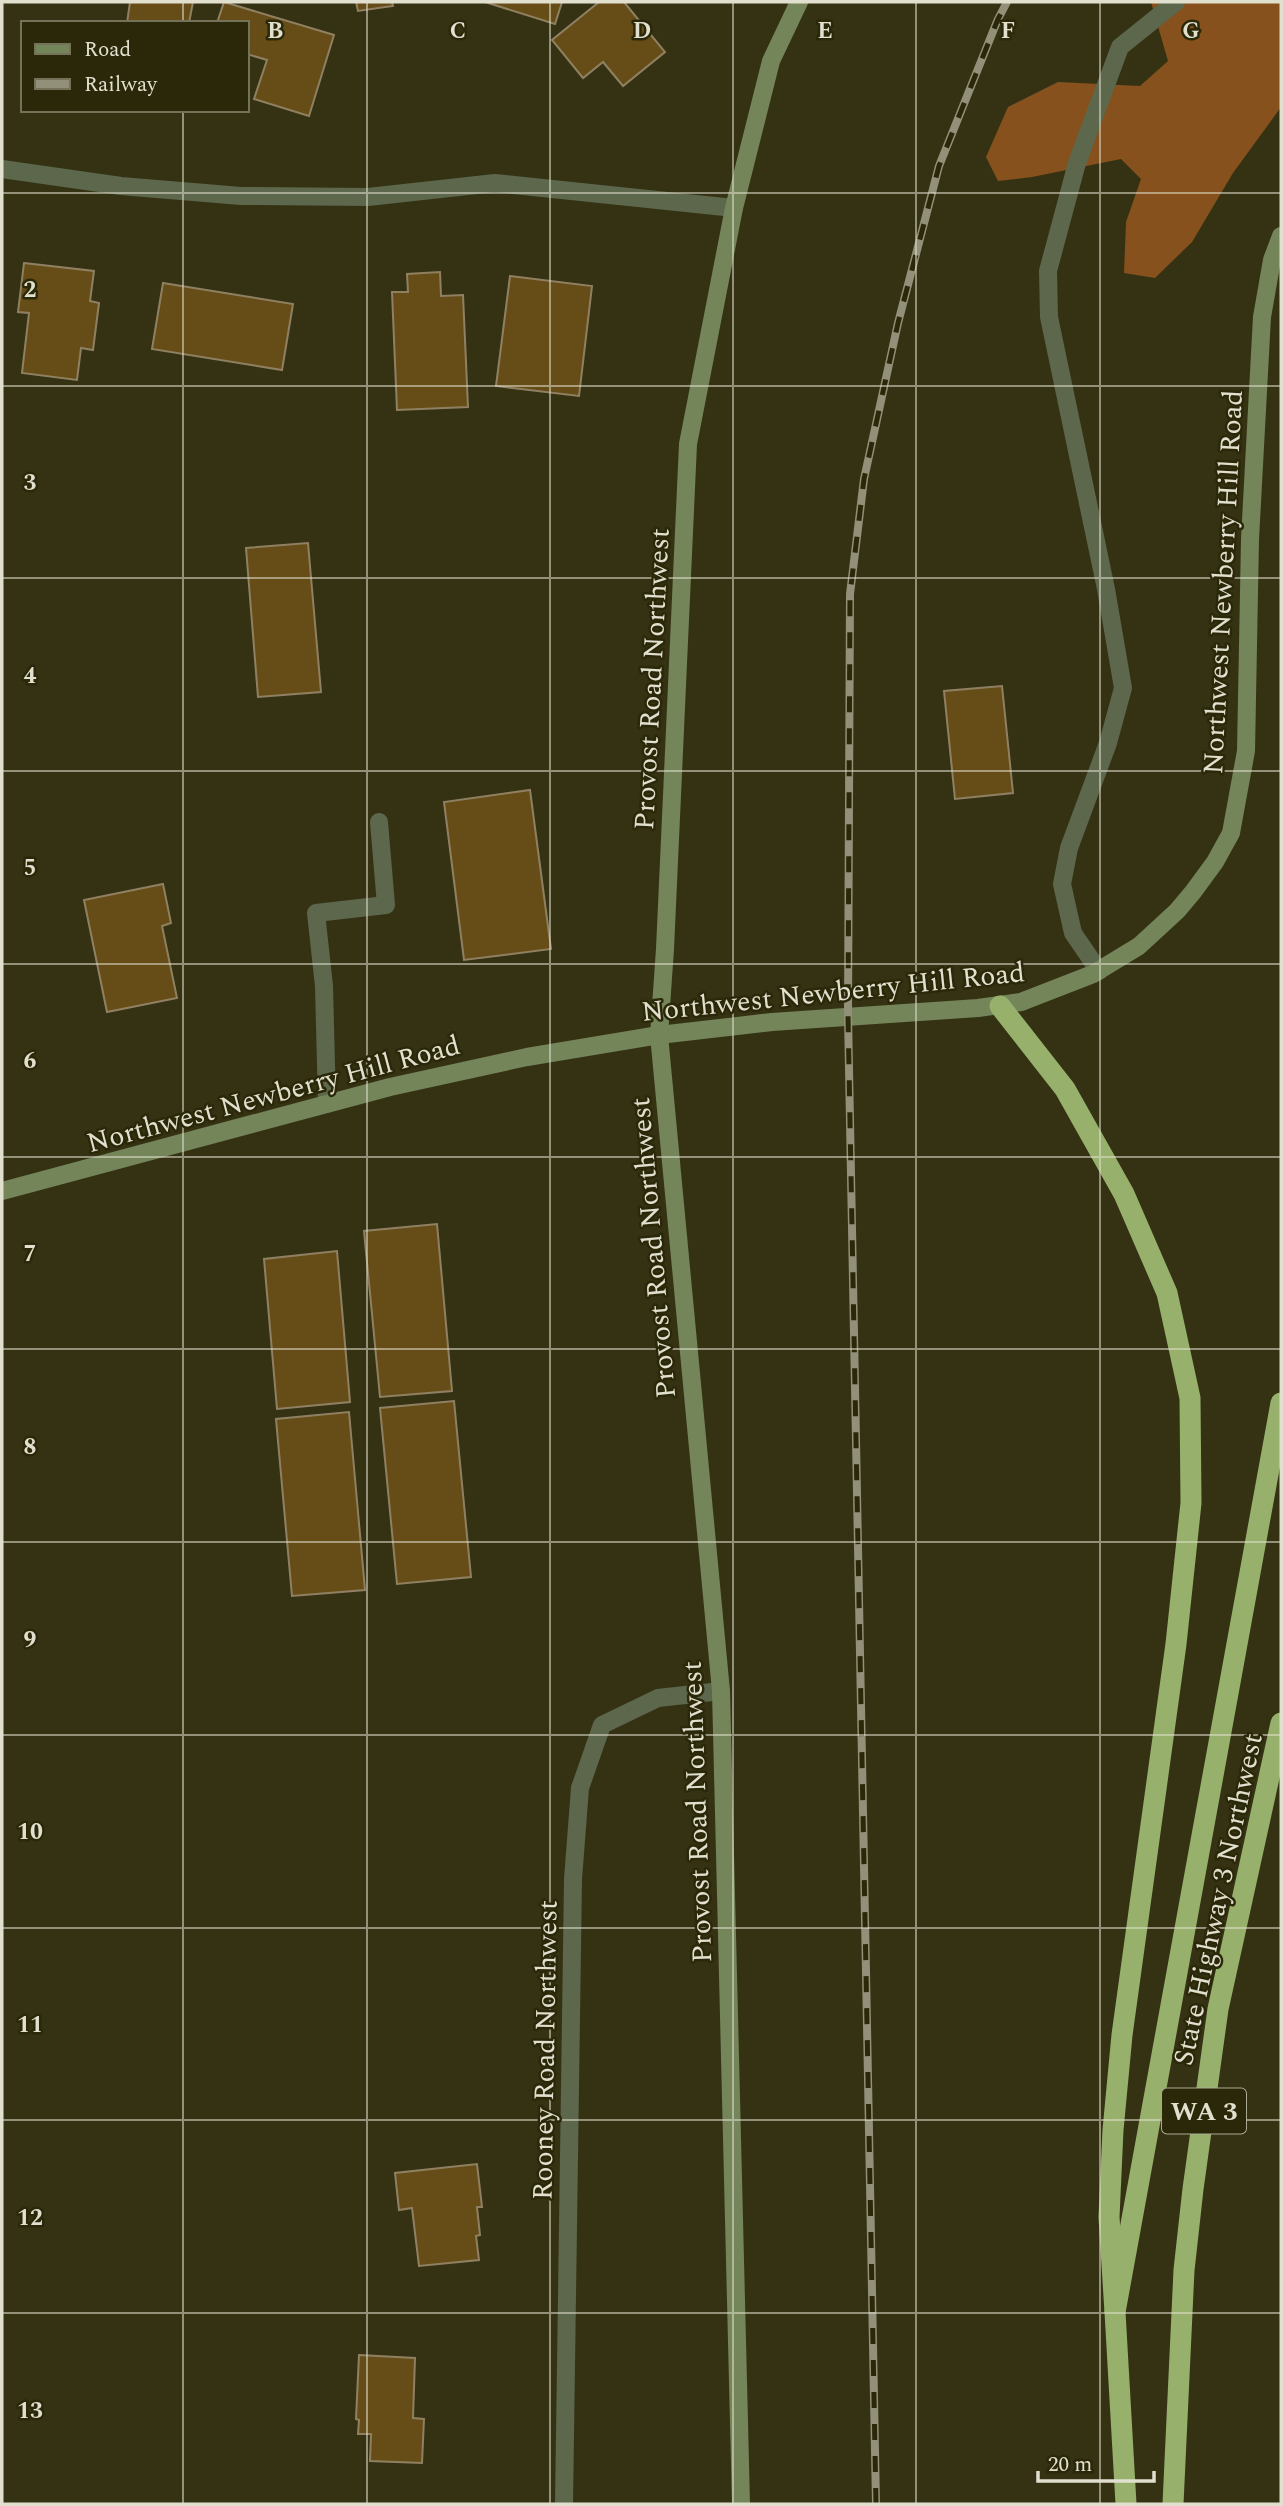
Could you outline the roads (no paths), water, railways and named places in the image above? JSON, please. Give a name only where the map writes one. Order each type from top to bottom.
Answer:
[{"type":"highway","points":[[1000,1006],[1065,1089],[1124,1194],[1167,1293],[1190,1398],[1191,1503],[1176,1644],[1122,2035],[1113,2130],[1109,2217],[1126,2504]]},
{"type":"highway","points":[[1115,2312],[1281,1403]]},
{"type":"highway","name":"State Highway 3 Northwest","points":[[1173,2504],[1184,2270],[1194,2176],[1218,2009],[1281,1723]]},
{"type":"street","name":"Provost Road Northwest","points":[[741,2504],[721,1691],[659,1035],[666,936],[688,444],[734,208],[771,61],[799,2]]},
{"type":"street","points":[[1099,971],[1073,933],[1062,884],[1069,848],[1108,743],[1123,688],[1106,589],[1049,317],[1048,271],[1077,163],[1120,47],[1176,2]]},
{"type":"street","points":[[2,169],[121,186],[241,196],[368,197],[495,183],[734,208]]},
{"type":"street","name":"Northwest Newberry Hill Road","points":[[2,1191],[327,1104],[488,1065],[659,1035],[835,1016],[1000,1006],[1037,998],[1099,971],[1139,946],[1177,911],[1215,863],[1231,832],[1246,751],[1251,526],[1262,317],[1272,260],[1281,236]]},
{"type":"street","points":[[327,1104],[324,986],[316,913],[386,905],[380,822]]},
{"type":"street","name":"Rooney Road Northwest","points":[[564,2504],[573,1879],[580,1788],[602,1725],[658,1698],[721,1691]]},
{"type":"railway","points":[[876,2504],[848,1015],[850,594],[864,479],[898,323],[939,166],[1007,2]]}]
